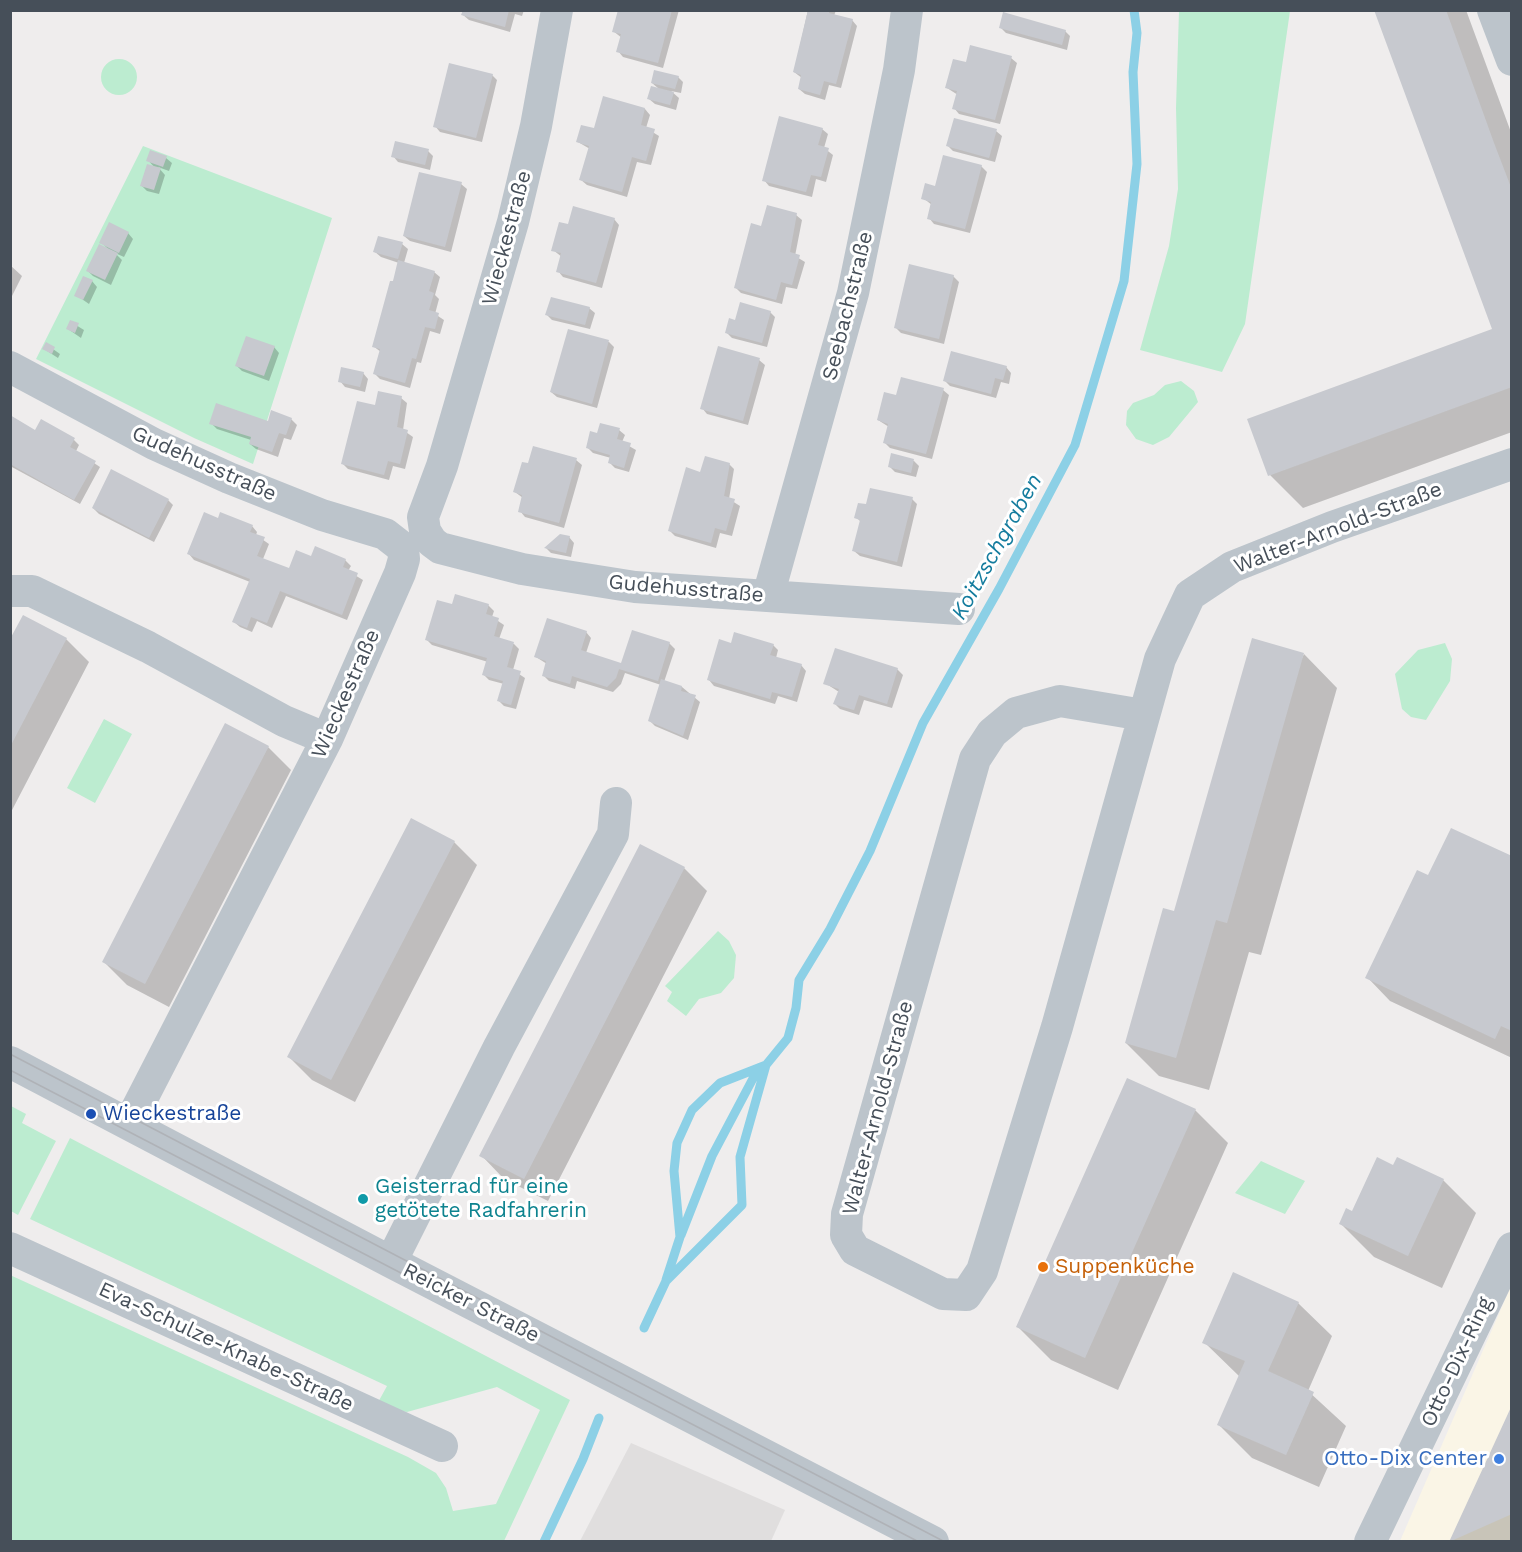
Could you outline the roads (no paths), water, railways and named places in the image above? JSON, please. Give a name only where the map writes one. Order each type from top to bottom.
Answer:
[{"type":"street","name":"Wieckestraße","points":[[129,1124],[327,739],[423,517],[442,466],[513,222],[536,126],[557,10]]},
{"type":"street","name":"Seebachstraße","points":[[768,596],[853,293],[899,70],[907,10]]},
{"type":"street","points":[[1493,10],[1512,60]]},
{"type":"street","name":"Gudehusstraße","points":[[10,367],[154,444],[229,478],[322,515],[385,534],[432,542],[440,548],[546,573],[635,587],[959,609]]},
{"type":"street","name":"Walter-Arnold-Straße","points":[[1143,715],[1060,701],[1016,713],[992,733],[975,759],[847,1214],[846,1235],[855,1250],[943,1294],[966,1295],[982,1271],[1058,1028],[1160,659],[1190,595],[1232,567],[1512,464]]},
{"type":"street","points":[[10,591],[32,591],[148,647],[284,721],[327,739]]},
{"type":"street","points":[[391,1262],[499,1047],[613,834],[616,803]]},
{"type":"street","name":"Reicker Straße","points":[[10,1062],[933,1542]]},
{"type":"street","name":"Eva-Schulze-Knabe-Straße","points":[[10,1248],[442,1446]]},
{"type":"street","name":"Otto-Dix-Ring","points":[[1370,1542],[1512,1248]]},
{"type":"waterway","name":"Koitzschgraben","points":[[644,1328],[666,1281],[742,1205],[740,1157],[766,1065],[788,1038],[796,1008],[799,980],[830,929],[870,851],[923,723],[999,589],[1075,445],[1124,281],[1137,164],[1133,72],[1137,33],[1134,10]]},
{"type":"waterway","name":"Koitzschgraben","points":[[666,1280],[680,1237],[674,1171],[677,1143],[692,1110],[720,1083],[766,1065]]},
{"type":"waterway","name":"Koitzschgraben","points":[[681,1235],[712,1156],[758,1069]]},
{"type":"waterway","name":"Koitzschgraben","points":[[544,1542],[583,1459],[599,1418]]},
{"type":"tram line","points":[[10,1054],[945,1542]]},
{"type":"tram line","points":[[10,1070],[919,1542]]},
{"type":"place","name":"Wieckestraße","points":[[91,1114]]},
{"type":"place","name":"Geisterrad für eine getötete Radfahrerin","points":[[363,1199]]},
{"type":"place","name":"Suppenküche","points":[[1043,1267]]},
{"type":"place","name":"Otto-Dix Center","points":[[1499,1459]]}]
